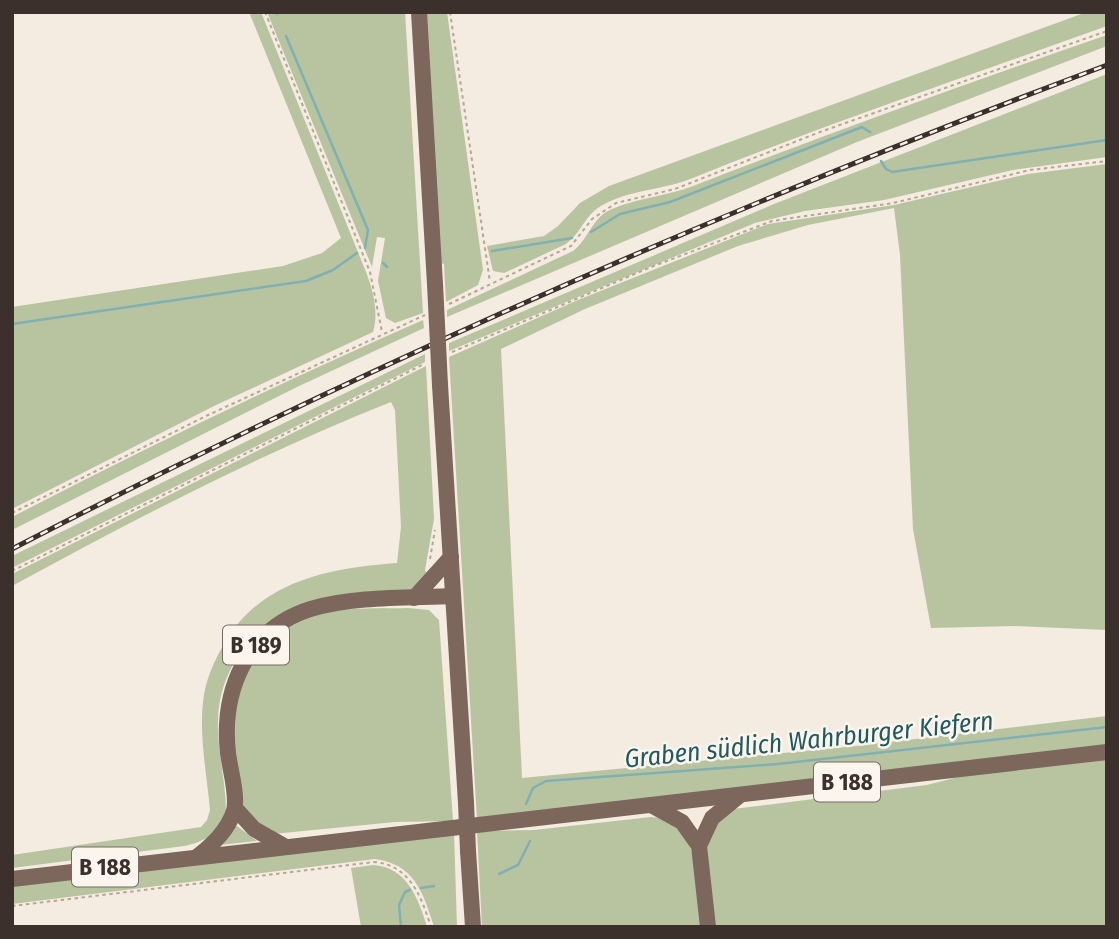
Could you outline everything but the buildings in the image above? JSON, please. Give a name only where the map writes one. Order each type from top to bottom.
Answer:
[{"type":"main road","points":[[419,12],[473,927]]},
{"type":"main road","points":[[414,598],[451,556]]},
{"type":"main road","name":"B 189","points":[[235,808],[227,715],[235,680],[256,645],[285,621],[313,609],[453,596]]},
{"type":"main road","name":"B 188","points":[[741,794],[1107,752]]},
{"type":"main road","points":[[651,804],[741,794]]},
{"type":"main road","points":[[699,846],[712,818],[741,794]]},
{"type":"main road","points":[[651,804],[682,822],[699,846],[708,927]]},
{"type":"main road","name":"B 188","points":[[12,879],[651,804]]},
{"type":"main road","points":[[197,856],[220,836],[235,808],[254,829],[284,846]]},
{"type":"path","points":[[265,12],[370,272],[383,333]]},
{"type":"path","points":[[450,12],[491,284]]},
{"type":"path","points":[[444,307],[571,246],[592,219],[616,203],[675,189],[820,132],[1107,31]]},
{"type":"path","points":[[893,203],[1030,170],[1107,161]]},
{"type":"path","points":[[12,513],[195,421],[432,312]]},
{"type":"path","points":[[12,906],[374,862],[387,863],[410,879],[431,927]]},
{"type":"green space","points":[[249,12],[261,12],[366,272],[374,302],[373,332],[214,406],[12,509],[12,307],[283,266],[322,253],[341,238]]},
{"type":"green space","points":[[267,12],[405,12],[423,313],[395,323],[386,318],[378,281],[385,238],[377,237],[372,267]]},
{"type":"green space","points":[[425,12],[447,12],[483,270],[478,285],[446,302],[444,264],[441,263]]},
{"type":"green space","points":[[1087,12],[1107,12],[1107,26],[847,119],[682,182],[611,201],[591,214],[566,244],[504,273],[493,271],[487,246],[544,236],[580,203],[609,186]]},
{"type":"green space","points":[[1107,35],[1107,46],[857,142],[447,317],[447,310],[573,251],[600,217],[612,209],[693,186]]},
{"type":"green space","points":[[1107,74],[1107,157],[1013,170],[884,200],[805,211],[755,223],[449,351],[449,343],[774,204]]},
{"type":"green space","points":[[1107,164],[1107,630],[1014,626],[931,628],[913,529],[900,255],[894,208],[808,225],[738,246],[585,309],[501,349],[522,778],[856,746],[1107,716],[1107,747],[477,819],[449,357],[578,300],[768,224],[894,205],[1028,174]]},
{"type":"green space","points":[[423,320],[424,328],[297,387],[12,530],[12,517],[267,391]]},
{"type":"green space","points":[[425,354],[425,362],[12,568],[12,556]]},
{"type":"green space","points":[[426,366],[434,519],[425,570],[428,576],[412,590],[312,601],[274,620],[244,648],[225,683],[220,703],[218,736],[226,812],[220,826],[211,835],[184,846],[12,868],[12,855],[201,827],[207,820],[210,810],[203,742],[204,694],[217,656],[240,621],[258,604],[300,581],[347,569],[397,563],[401,527],[395,410],[391,402],[246,465],[12,586],[12,574]]},
{"type":"green space","points":[[347,609],[429,610],[439,620],[453,821],[395,822],[273,834],[260,829],[244,811],[232,730],[241,687],[257,656],[281,632],[312,616]]},
{"type":"green space","points":[[1107,759],[1107,927],[715,927],[707,849],[710,830],[733,809],[927,785],[966,775]]},
{"type":"green space","points":[[651,817],[668,821],[680,831],[689,844],[697,877],[701,927],[482,927],[477,831],[534,830]]},
{"type":"green space","points":[[235,827],[257,841],[220,845]]},
{"type":"green space","points":[[454,833],[457,927],[434,927],[421,891],[408,873],[388,862],[375,859],[12,904],[12,886]]},
{"type":"green space","points":[[373,865],[395,871],[403,878],[420,905],[427,927],[361,927],[351,868]]},
{"type":"waterway","points":[[286,36],[368,230],[365,248]]},
{"type":"waterway","points":[[591,232],[620,214],[670,202],[862,127],[870,132]]},
{"type":"waterway","points":[[881,161],[886,169],[892,172],[1107,140]]},
{"type":"waterway","points":[[492,251],[572,238]]},
{"type":"waterway","points":[[12,324],[306,281],[333,270],[357,253]]},
{"type":"waterway","points":[[383,263],[387,267]]},
{"type":"waterway","name":"Graben südlich Wahrburger Kiefern","points":[[526,804],[533,788],[546,781],[778,764],[1107,727]]},
{"type":"waterway","name":"Graben südlich Wahrburger Kiefern","points":[[499,874],[518,865],[530,841]]},
{"type":"waterway","name":"Graben südlich Wahrburger Kiefern","points":[[421,888],[434,886]]},
{"type":"waterway","name":"Graben südlich Wahrburger Kiefern","points":[[401,927],[399,905],[405,892],[410,890]]},
{"type":"railway","points":[[12,549],[280,415],[552,291],[828,174],[1107,65]]}]
